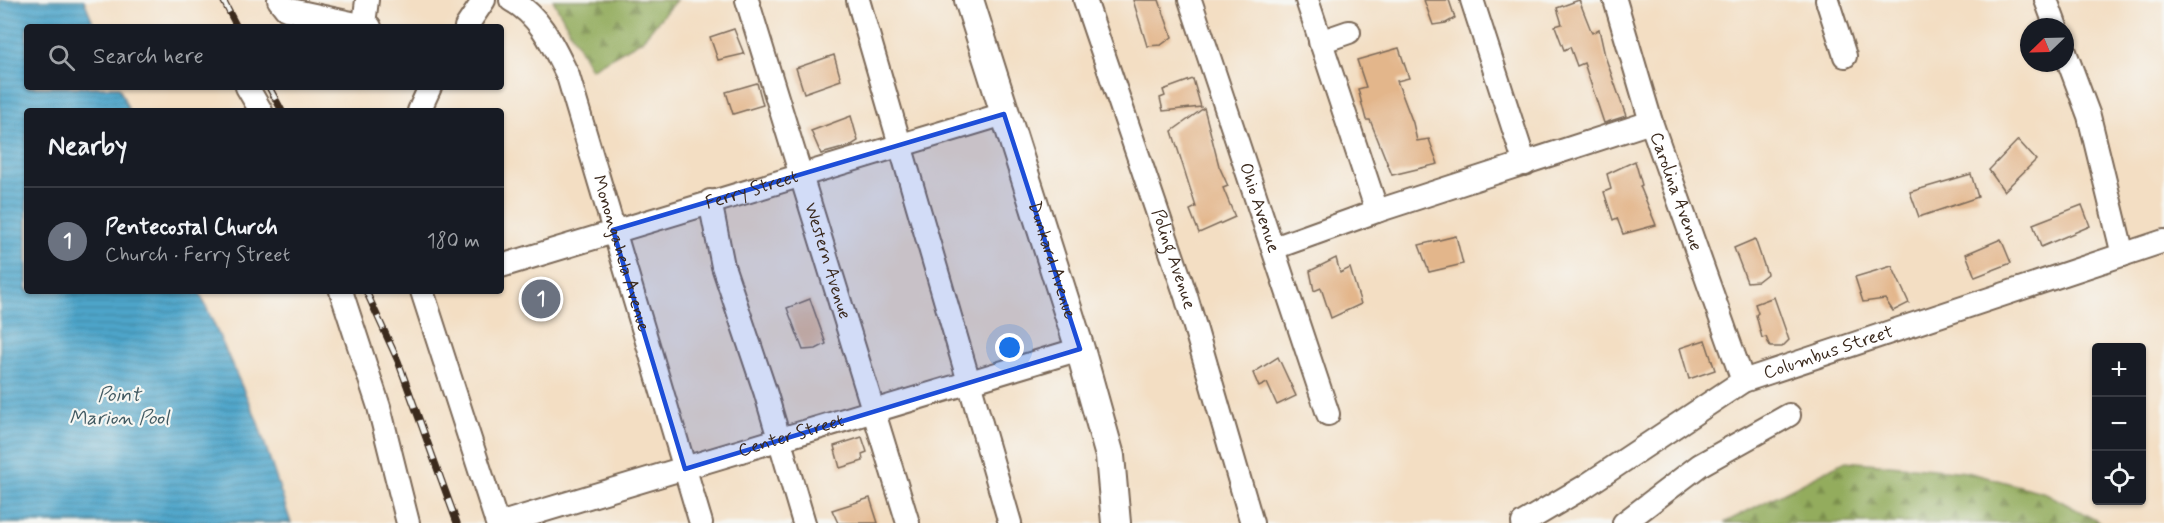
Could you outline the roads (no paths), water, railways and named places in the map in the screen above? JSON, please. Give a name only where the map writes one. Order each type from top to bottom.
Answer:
[{"type":"main road","name":"Dunkard Avenue","points":[[969,0],[1080,349],[1110,456],[1116,523]]},
{"type":"street","points":[[279,0],[286,9],[357,24]]},
{"type":"street","points":[[367,0],[367,24]]},
{"type":"street","points":[[468,24],[484,0]]},
{"type":"street","name":"Monongahela Avenue","points":[[511,0],[523,6],[549,37],[568,76],[701,523]]},
{"type":"street","name":"Western Avenue","points":[[747,0],[908,523]]},
{"type":"street","points":[[858,0],[1010,523]]},
{"type":"street","name":"Poling Avenue","points":[[1084,0],[1186,296],[1252,523]]},
{"type":"street","name":"Ohio Avenue","points":[[1190,0],[1328,414]]},
{"type":"street","points":[[1307,0],[1377,211]]},
{"type":"street","points":[[1472,0],[1525,164]]},
{"type":"street","name":"Carolina Avenue","points":[[1615,0],[1651,122],[1743,381]]},
{"type":"street","points":[[1827,0],[1845,56]]},
{"type":"street","points":[[2046,0],[2053,18]]},
{"type":"street","points":[[1320,42],[1349,32]]},
{"type":"street","points":[[2072,72],[2089,116],[2123,255]]},
{"type":"street","points":[[249,90],[259,108]]},
{"type":"street","points":[[420,108],[429,90]]},
{"type":"street","name":"Ferry Street","points":[[504,265],[613,230],[1004,114]]},
{"type":"street","points":[[1274,248],[1377,211],[1651,122]]},
{"type":"street","points":[[710,201],[723,266],[804,523]]},
{"type":"street","name":"Columbus Street","points":[[1523,523],[1584,487],[1743,381],[2164,241]]},
{"type":"street","points":[[342,294],[379,407],[408,523]]},
{"type":"street","points":[[423,294],[500,523]]},
{"type":"street","name":"Center Street","points":[[500,523],[1080,349]]},
{"type":"street","points":[[1624,523],[1700,465],[1789,415]]},
{"type":"water","name":"Point Marion Pool","points":[[0,0],[84,0],[94,24],[24,24],[24,90],[120,90],[128,108],[24,108],[24,294],[200,294],[257,420],[291,523],[0,523]]},
{"type":"railway","points":[[223,0],[235,24]]},
{"type":"railway","points":[[271,90],[280,108]]},
{"type":"railway","points":[[367,294],[398,361],[457,523]]},
{"type":"place","name":"Pentecostal Church","points":[[541,299]]}]
